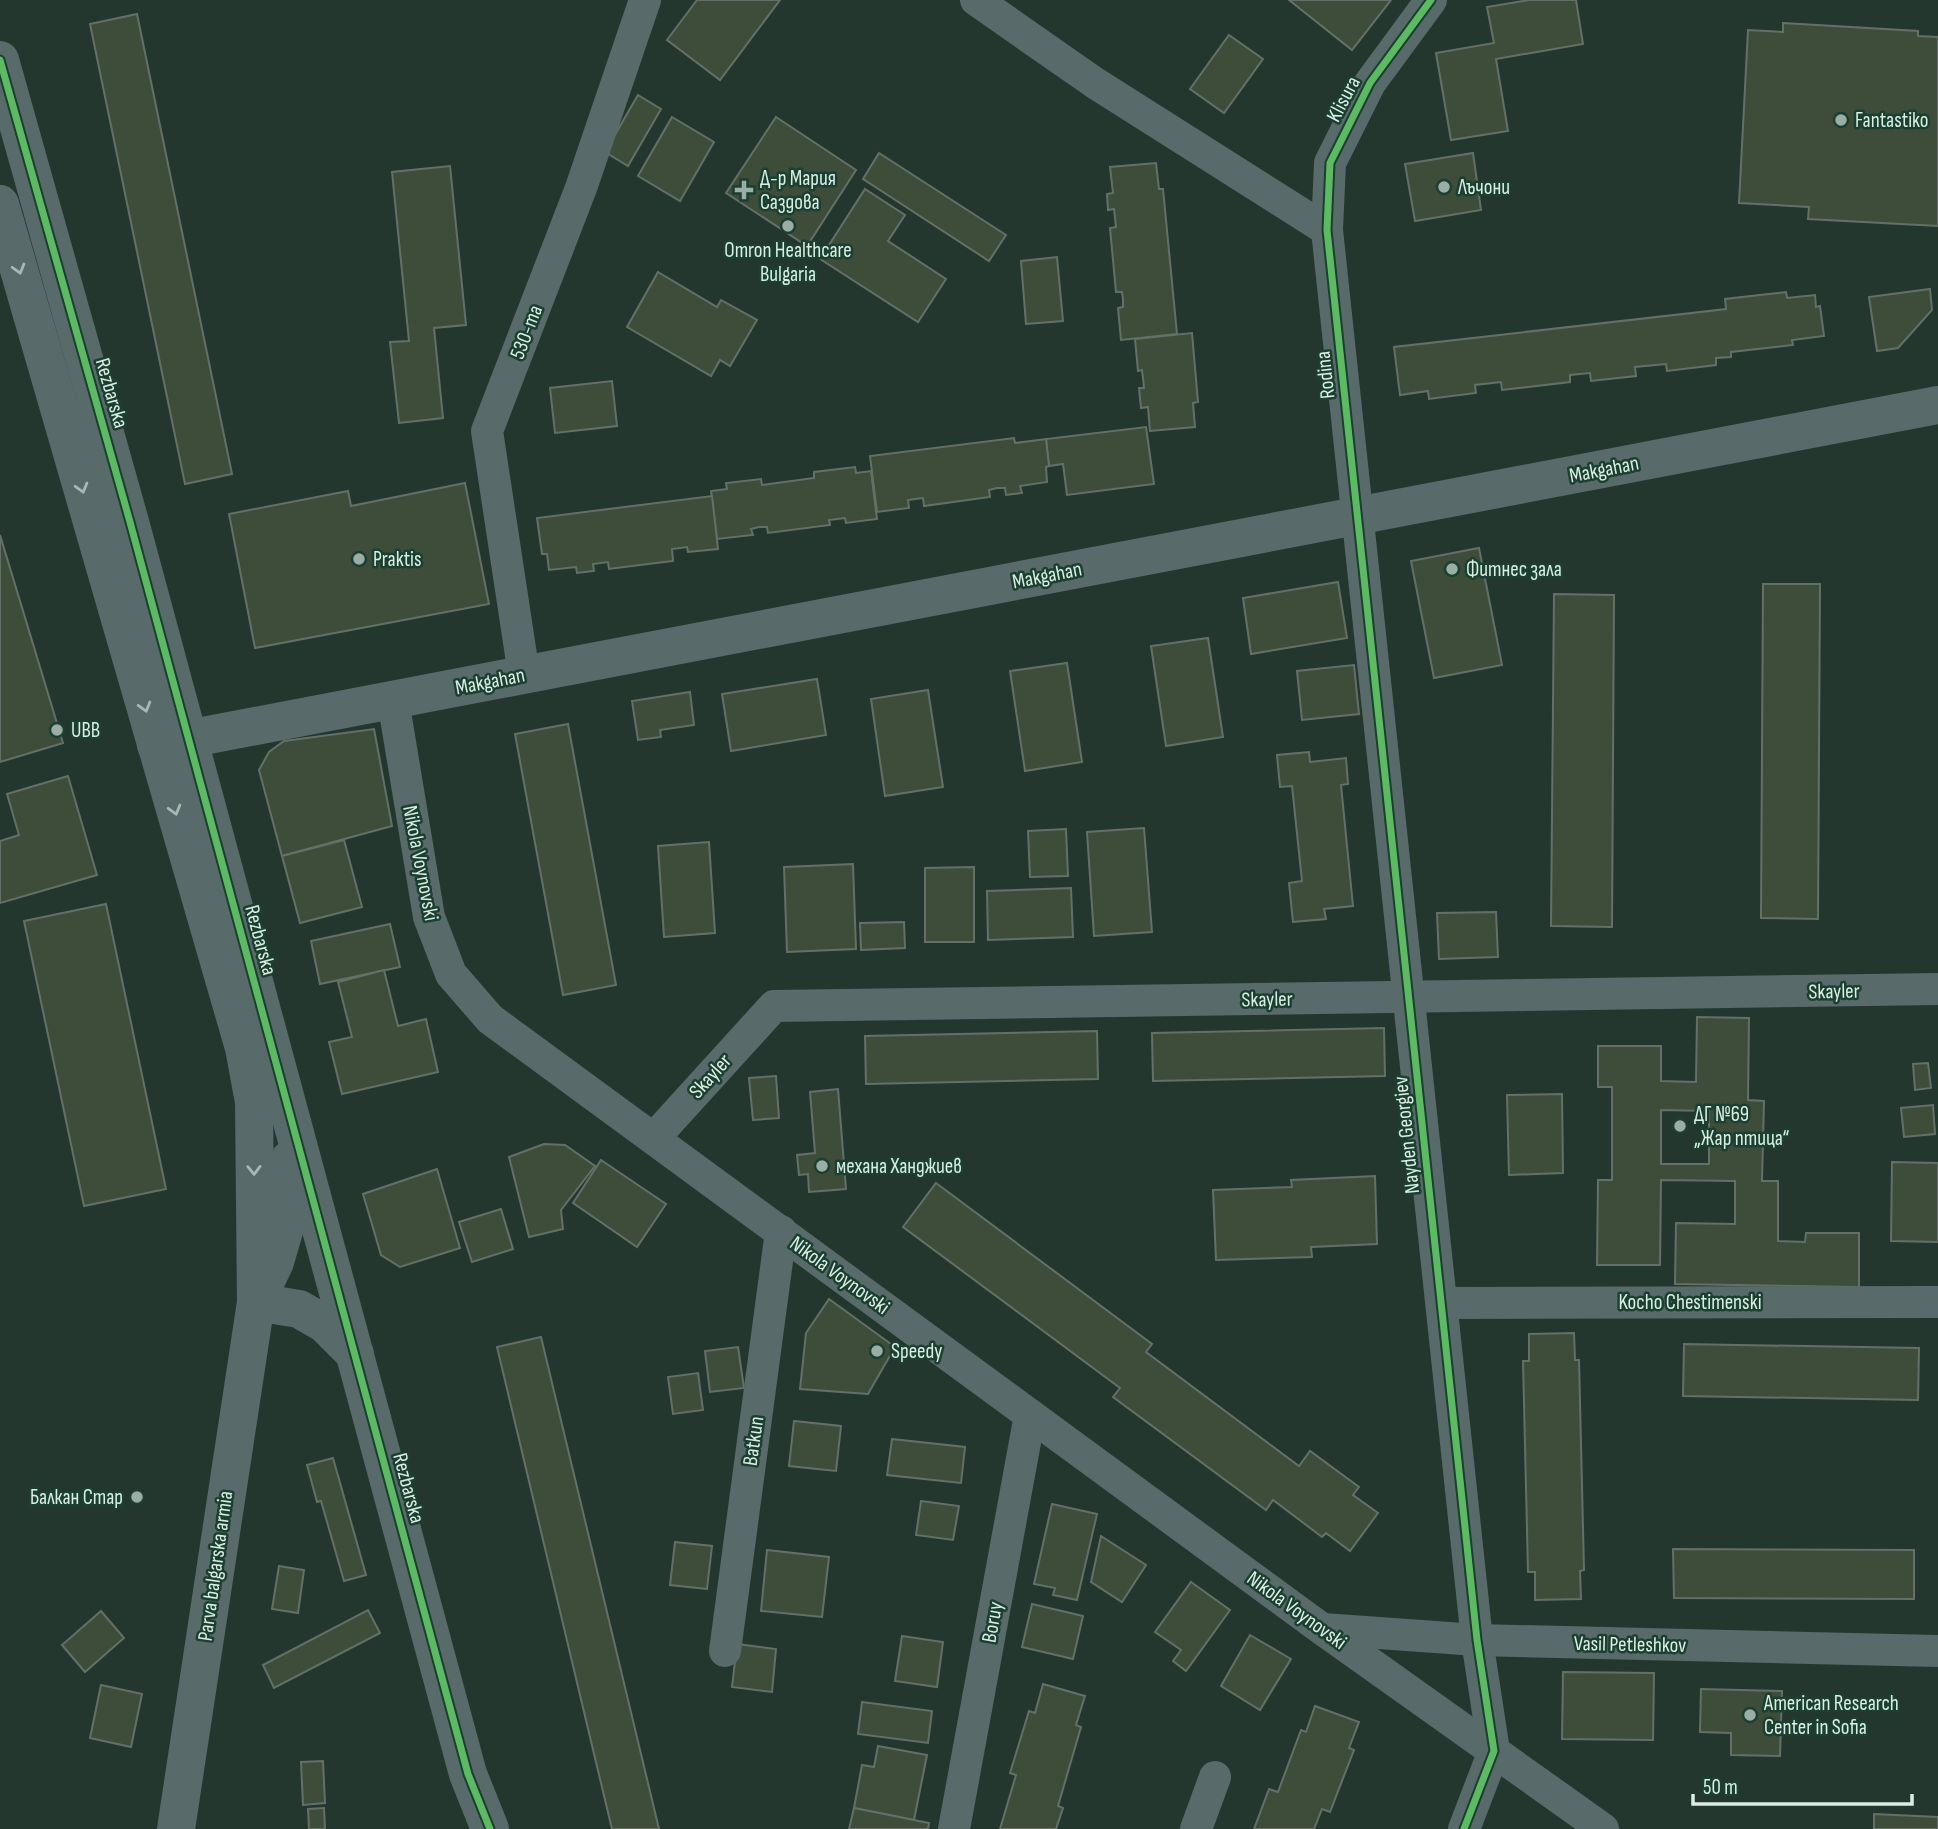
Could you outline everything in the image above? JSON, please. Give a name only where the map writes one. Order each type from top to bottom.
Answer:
[{"type":"street","name":"530-та","points":[[524,675],[487,431],[581,188],[645,0]]},
{"type":"street","points":[[976,0],[1095,83],[1327,230]]},
{"type":"street","name":"Klisura","points":[[1327,230],[1330,163],[1370,83],[1431,0]]},
{"type":"street","name":"Rezbarska","points":[[0,60],[130,522],[172,741],[244,1048],[254,1102],[256,1302]]},
{"type":"street","name":"Rezbarska","points":[[0,204],[291,1118],[468,1774],[491,1829]]},
{"type":"street","name":"Rodina","points":[[1327,230],[1357,516]]},
{"type":"street","name":"Makgahan","points":[[172,741],[1938,405]]},
{"type":"street","name":"Nayden Georgiev","points":[[1357,516],[1478,1640],[1494,1751]]},
{"type":"street","name":"Nikola Voynovski","points":[[393,699],[429,917],[451,974],[489,1019],[1322,1629],[1603,1829]]},
{"type":"street","name":"Skayler","points":[[654,1138],[774,1006],[1938,989]]},
{"type":"street","name":"Rezbarska","points":[[256,1302],[275,1262],[288,1217],[291,1118]]},
{"type":"street","name":"Batkun","points":[[725,1651],[781,1231]]},
{"type":"street","points":[[256,1302],[299,1309],[325,1324],[355,1354]]},
{"type":"street","name":"Parva balgarska armia","points":[[176,1829],[256,1302]]},
{"type":"street","name":"Kocho Chestimenski","points":[[1441,1303],[1938,1302]]},
{"type":"street","name":"Boruy","points":[[954,1829],[1030,1415]]},
{"type":"street","name":"Vasil Petleshkov","points":[[1322,1629],[1478,1640],[1938,1651]]},
{"type":"street","points":[[1464,1829],[1494,1751]]},
{"type":"street","points":[[1196,1829],[1215,1777]]},
{"type":"building","points":[[697,0],[780,0],[720,80],[667,40]]},
{"type":"building","points":[[1289,0],[1391,0],[1352,50]]},
{"type":"building","points":[[1529,0],[1576,0],[1583,44],[1496,59],[1508,131],[1451,140],[1436,53],[1494,43],[1487,7]]},
{"type":"building","points":[[137,14],[232,474],[185,484],[90,24]]},
{"type":"building","name":"Fantastiko","points":[[1783,23],[1918,31],[1918,36],[1938,37],[1938,226],[1808,219],[1809,207],[1739,203],[1748,30],[1783,32]]},
{"type":"building","points":[[1229,35],[1263,59],[1224,113],[1190,89]]},
{"type":"building","points":[[638,95],[661,109],[628,166],[605,152]]},
{"type":"building","points":[[672,117],[714,142],[680,201],[638,176]]},
{"type":"building","points":[[776,117],[856,170],[807,246],[726,193]]},
{"type":"building","points":[[879,153],[1006,235],[989,261],[863,179]]},
{"type":"building","points":[[1473,153],[1481,210],[1415,221],[1405,164]]},
{"type":"building","points":[[1156,163],[1159,189],[1163,189],[1177,334],[1121,340],[1118,308],[1123,307],[1123,299],[1122,292],[1116,292],[1110,228],[1116,227],[1114,209],[1108,210],[1107,194],[1113,193],[1110,167]]},
{"type":"building","points":[[450,166],[466,325],[434,328],[443,418],[399,423],[390,342],[409,341],[392,172]]},
{"type":"building","points":[[865,189],[905,215],[888,241],[946,279],[918,322],[820,259]]},
{"type":"building","points":[[1057,257],[1063,321],[1026,324],[1021,261]]},
{"type":"building","points":[[658,272],[717,307],[721,300],[757,320],[730,366],[720,360],[711,376],[627,327]]},
{"type":"building","points":[[1930,289],[1932,310],[1898,348],[1877,351],[1869,297]]},
{"type":"building","points":[[1786,292],[1787,298],[1815,295],[1816,307],[1820,306],[1824,336],[1792,340],[1793,345],[1731,352],[1731,357],[1716,358],[1716,365],[1667,371],[1666,364],[1635,367],[1636,376],[1591,381],[1590,373],[1570,375],[1570,382],[1502,390],[1501,382],[1475,385],[1476,393],[1429,399],[1428,391],[1400,395],[1394,347],[1726,309],[1725,299]]},
{"type":"building","points":[[1192,333],[1198,402],[1193,403],[1195,427],[1150,431],[1148,407],[1141,408],[1139,388],[1144,388],[1142,370],[1138,371],[1135,339]]},
{"type":"building","points":[[612,381],[617,426],[555,433],[550,388]]},
{"type":"building","points":[[1146,427],[1154,484],[1067,495],[1063,464],[1049,466],[1046,439]]},
{"type":"building","points":[[1014,438],[1015,443],[1046,439],[1049,466],[1046,467],[1047,482],[1020,486],[1022,493],[1006,495],[1005,488],[997,488],[989,490],[990,497],[924,506],[923,498],[915,499],[908,500],[909,508],[877,512],[870,456]]},
{"type":"building","points":[[855,467],[856,473],[871,471],[877,519],[846,523],[845,518],[829,520],[830,525],[768,533],[767,527],[759,527],[751,529],[753,535],[717,539],[711,491],[727,489],[726,483],[761,479],[762,485],[814,478],[814,472]]},
{"type":"building","name":"Praktis","points":[[465,483],[489,604],[255,648],[229,514],[348,491],[351,506]]},
{"type":"building","points":[[712,496],[718,549],[688,552],[687,547],[672,549],[673,561],[609,569],[608,562],[593,564],[594,571],[577,573],[576,567],[549,570],[547,554],[542,554],[537,518]]},
{"type":"building","points":[[0,535],[63,743],[0,762]]},
{"type":"building","points":[[1479,548],[1502,665],[1434,678],[1411,561]]},
{"type":"building","points":[[1338,582],[1347,638],[1251,654],[1243,598]]},
{"type":"building","points":[[1763,584],[1820,584],[1818,919],[1761,918]]},
{"type":"building","points":[[1554,594],[1614,595],[1612,927],[1551,926]]},
{"type":"building","points":[[1208,638],[1223,737],[1166,746],[1151,646]]},
{"type":"building","points":[[1067,663],[1082,762],[1025,771],[1010,671]]},
{"type":"building","points":[[1354,665],[1359,714],[1302,720],[1297,671]]},
{"type":"building","points":[[817,679],[826,735],[731,751],[722,694]]},
{"type":"building","points":[[928,690],[943,787],[885,796],[871,699]]},
{"type":"building","points":[[690,692],[694,725],[660,730],[661,737],[638,740],[632,701]]},
{"type":"building","points":[[568,724],[616,985],[563,995],[515,734]]},
{"type":"building","points":[[374,729],[392,826],[282,856],[259,770],[269,752],[284,741]]},
{"type":"building","points":[[1309,752],[1310,762],[1346,758],[1348,784],[1341,785],[1353,906],[1324,909],[1326,919],[1293,922],[1289,883],[1302,881],[1292,786],[1280,787],[1277,755]]},
{"type":"building","points":[[68,776],[97,875],[0,903],[0,841],[19,835],[7,794]]},
{"type":"building","points":[[1144,828],[1152,932],[1094,936],[1087,832]]},
{"type":"building","points":[[1066,829],[1068,876],[1030,877],[1028,831]]},
{"type":"building","points":[[344,840],[362,907],[300,923],[282,856]]},
{"type":"building","points":[[709,842],[715,933],[664,937],[658,846]]},
{"type":"building","points":[[853,864],[856,949],[787,952],[784,867]]},
{"type":"building","points":[[974,867],[974,942],[925,942],[925,868]]},
{"type":"building","points":[[1071,888],[1073,937],[988,940],[987,891]]},
{"type":"building","points":[[106,904],[166,1189],[84,1206],[24,921]]},
{"type":"building","points":[[1496,912],[1498,957],[1439,959],[1437,913]]},
{"type":"building","points":[[904,922],[905,948],[861,950],[860,923]]},
{"type":"building","points":[[390,924],[400,967],[320,984],[311,941]]},
{"type":"building","points":[[384,970],[398,1026],[426,1019],[438,1072],[342,1094],[329,1042],[352,1037],[338,982]]},
{"type":"building","points":[[1697,1017],[1749,1018],[1748,1100],[1764,1101],[1762,1181],[1778,1181],[1778,1241],[1805,1242],[1806,1233],[1859,1233],[1859,1287],[1675,1284],[1676,1223],[1735,1224],[1735,1181],[1661,1180],[1660,1265],[1597,1265],[1598,1180],[1612,1180],[1612,1087],[1598,1087],[1598,1046],[1661,1046],[1661,1081],[1696,1082]],"holes":[[[1661,1110],[1709,1111],[1709,1164],[1661,1164]]]},
{"type":"building","points":[[1384,1028],[1385,1076],[1153,1081],[1152,1033]]},
{"type":"building","points":[[1097,1031],[1098,1079],[866,1084],[865,1036]]},
{"type":"building","points":[[1928,1063],[1931,1088],[1915,1090],[1913,1064]]},
{"type":"building","points":[[776,1076],[779,1118],[753,1120],[749,1078]]},
{"type":"building","points":[[838,1089],[846,1189],[809,1192],[808,1174],[799,1175],[797,1155],[815,1153],[810,1092]]},
{"type":"building","points":[[1562,1094],[1563,1173],[1509,1175],[1507,1095]]},
{"type":"building","points":[[1933,1105],[1935,1134],[1904,1137],[1901,1108]]},
{"type":"building","points":[[544,1144],[565,1145],[595,1166],[561,1210],[563,1229],[529,1237],[509,1157]]},
{"type":"building","points":[[601,1160],[666,1204],[637,1247],[573,1203]]},
{"type":"building","points":[[1892,1162],[1938,1163],[1938,1242],[1891,1241]]},
{"type":"building","points":[[437,1169],[460,1248],[400,1267],[381,1255],[363,1194]]},
{"type":"building","points":[[1375,1176],[1377,1244],[1311,1247],[1312,1257],[1216,1260],[1213,1190],[1292,1187],[1291,1180]]},
{"type":"building","points":[[936,1183],[1152,1344],[1146,1352],[1299,1466],[1310,1451],[1359,1487],[1353,1495],[1378,1513],[1350,1551],[1326,1533],[1322,1537],[1273,1500],[1266,1510],[1113,1397],[1120,1388],[903,1227]]},
{"type":"building","points":[[501,1209],[513,1249],[472,1262],[459,1222]]},
{"type":"building","points":[[829,1299],[895,1347],[868,1394],[800,1389],[806,1333]]},
{"type":"building","points":[[1574,1333],[1575,1360],[1579,1360],[1584,1570],[1580,1571],[1581,1599],[1535,1600],[1535,1572],[1528,1572],[1523,1361],[1529,1361],[1529,1334]]},
{"type":"building","points":[[541,1337],[659,1829],[612,1829],[497,1347]]},
{"type":"building","points":[[1684,1344],[1919,1348],[1918,1400],[1683,1396]]},
{"type":"building","points":[[738,1347],[744,1388],[710,1392],[705,1351]]},
{"type":"building","points":[[698,1373],[703,1410],[673,1414],[668,1377]]},
{"type":"building","points":[[794,1421],[841,1426],[836,1471],[789,1466]]},
{"type":"building","points":[[892,1439],[965,1447],[961,1483],[887,1475]]},
{"type":"building","points":[[333,1458],[366,1575],[344,1581],[321,1501],[317,1502],[307,1465]]},
{"type":"building","points":[[921,1501],[959,1506],[953,1540],[916,1535]]},
{"type":"building","points":[[1052,1504],[1097,1514],[1077,1600],[1053,1595],[1055,1588],[1034,1584]]},
{"type":"building","points":[[1101,1536],[1146,1565],[1122,1602],[1091,1582]]},
{"type":"building","points":[[675,1542],[712,1546],[707,1589],[670,1585]]},
{"type":"building","points":[[1673,1549],[1914,1550],[1914,1599],[1674,1598]]},
{"type":"building","points":[[767,1550],[829,1557],[822,1617],[761,1611]]},
{"type":"building","points":[[279,1566],[304,1570],[298,1613],[272,1609]]},
{"type":"building","points":[[1191,1582],[1230,1610],[1186,1671],[1173,1661],[1181,1650],[1155,1632]]},
{"type":"building","points":[[1032,1604],[1083,1616],[1073,1659],[1022,1647]]},
{"type":"building","points":[[368,1610],[380,1633],[274,1688],[263,1665]]},
{"type":"building","points":[[101,1611],[124,1638],[85,1672],[62,1645]]},
{"type":"building","points":[[1250,1635],[1291,1659],[1260,1710],[1221,1686]]},
{"type":"building","points":[[902,1636],[943,1642],[937,1687],[895,1681]]},
{"type":"building","points":[[737,1644],[776,1649],[772,1692],[732,1687]]},
{"type":"building","points":[[1563,1672],[1654,1673],[1653,1740],[1562,1739]]},
{"type":"building","points":[[1043,1684],[1085,1696],[1076,1725],[1081,1727],[1058,1806],[1063,1808],[1056,1829],[1000,1829],[1016,1775],[1010,1773],[1029,1711],[1035,1713]]},
{"type":"building","points":[[101,1685],[142,1694],[131,1747],[90,1738]]},
{"type":"building","points":[[1701,1689],[1782,1691],[1780,1756],[1731,1755],[1731,1733],[1700,1732]]},
{"type":"building","points":[[862,1702],[932,1711],[928,1743],[858,1734]]},
{"type":"building","points":[[1315,1706],[1359,1722],[1349,1748],[1354,1750],[1330,1812],[1322,1809],[1314,1829],[1254,1829],[1269,1789],[1278,1792],[1301,1730],[1306,1732]]},
{"type":"building","points":[[878,1746],[927,1755],[914,1820],[854,1808],[862,1765],[874,1767]]},
{"type":"building","points":[[323,1761],[325,1803],[303,1805],[301,1762]]},
{"type":"building","points":[[324,1808],[325,1829],[309,1829],[308,1809]]},
{"type":"building","points":[[854,1808],[929,1823],[928,1829],[849,1829]]},
{"type":"building","points":[[1874,1814],[1938,1817],[1938,1829],[1874,1829]]},
{"type":"cycle path","points":[[1431,0],[1370,83],[1330,163],[1327,230],[1477,1640],[1494,1751],[1464,1829]]},
{"type":"cycle path","points":[[0,60],[130,522],[468,1774],[490,1829]]},
{"type":"place","name":"Fantastiko","points":[[1841,120]]},
{"type":"place","name":"Лъчони","points":[[1444,187]]},
{"type":"place","name":"Д-р Мария Саздова","points":[[744,190]]},
{"type":"place","name":"Omron Healthcare Bulgaria","points":[[788,226]]},
{"type":"place","name":"Praktis","points":[[359,559]]},
{"type":"place","name":"Фитнес зала","points":[[1452,569]]},
{"type":"place","name":"UBB","points":[[57,730]]},
{"type":"place","name":"ДГ №69 „Жар птица“","points":[[1680,1126]]},
{"type":"place","name":"механа Ханджиев","points":[[822,1166]]},
{"type":"place","name":"Speedy","points":[[877,1351]]},
{"type":"place","name":"Балкан Стар","points":[[137,1497]]},
{"type":"place","name":"American Research Center in Sofia","points":[[1750,1715]]}]
